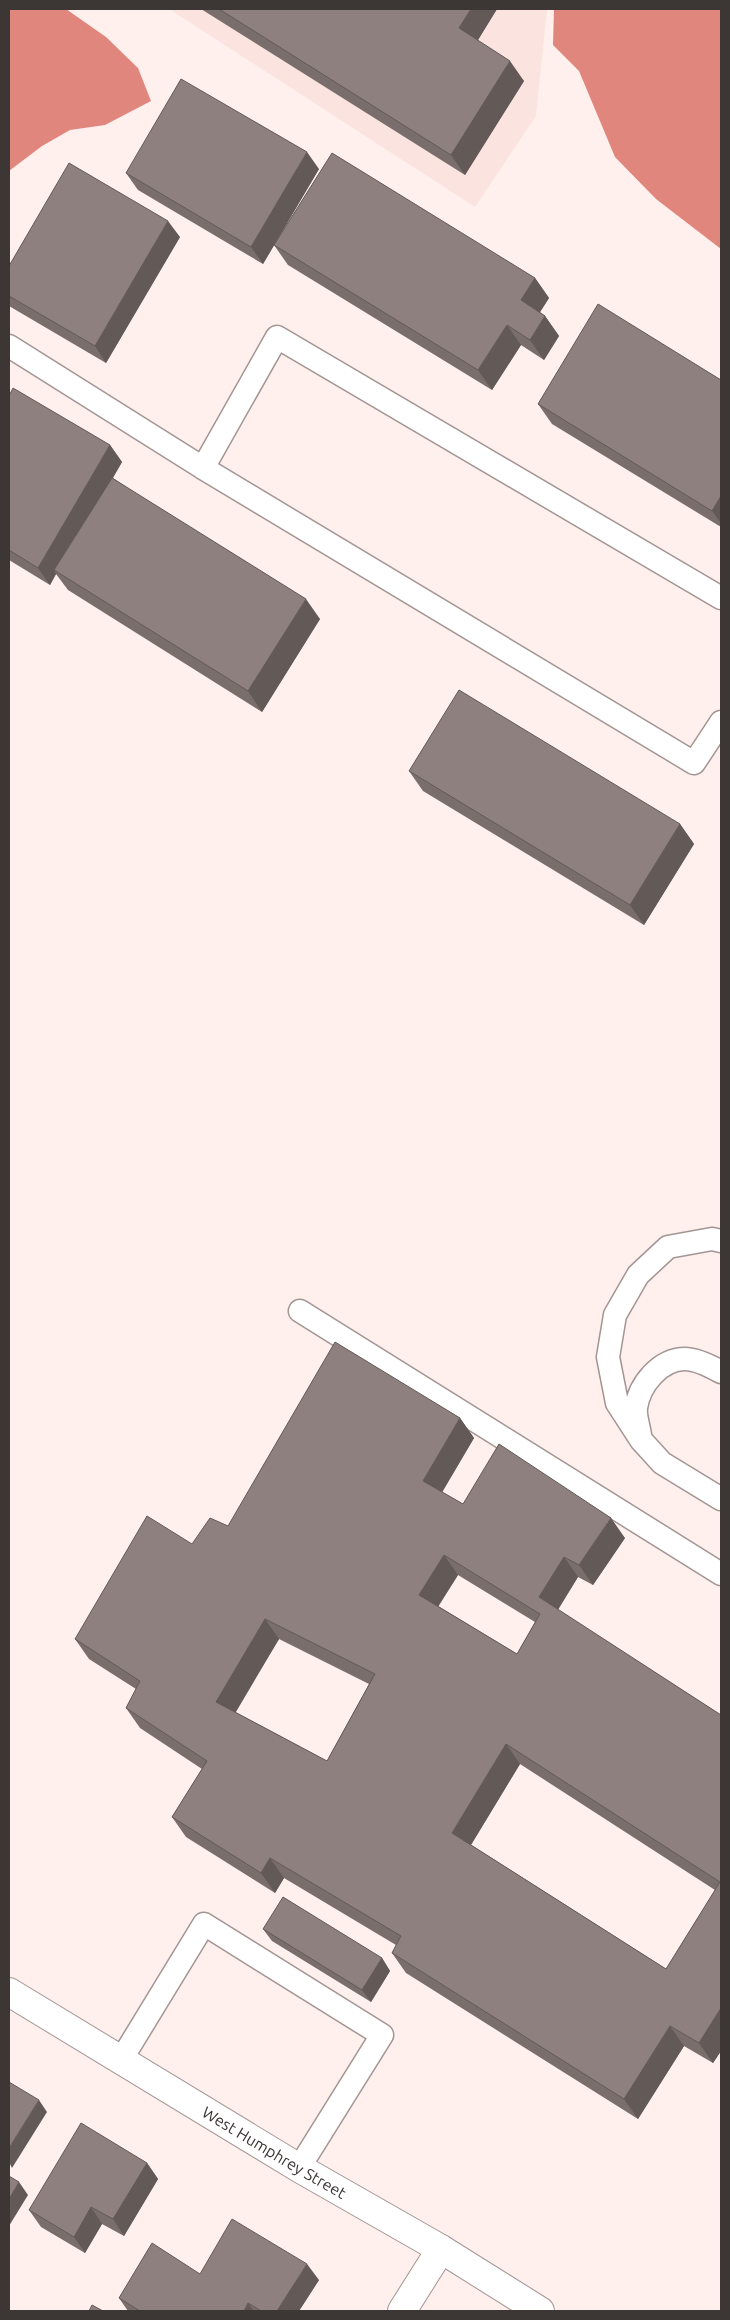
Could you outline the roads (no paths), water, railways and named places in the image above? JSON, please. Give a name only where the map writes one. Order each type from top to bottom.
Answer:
[{"type":"street","name":"West Humphrey Street","points":[[9,1992],[299,2168],[441,2249],[540,2311]]},
{"type":"street","points":[[402,2311],[441,2249]]},
{"type":"lane","points":[[203,468],[277,337],[721,598]]},
{"type":"lane","points":[[9,346],[203,468],[694,763],[721,722]]},
{"type":"lane","points":[[721,1240],[712,1239],[668,1247],[638,1274],[616,1315],[608,1357],[617,1404],[641,1440],[662,1463],[721,1499]]},
{"type":"lane","points":[[300,1311],[721,1574]]},
{"type":"lane","points":[[641,1440],[636,1408],[645,1384],[661,1365],[685,1358],[721,1372]]},
{"type":"lane","points":[[121,2060],[204,1924],[382,2035],[299,2168]]}]
